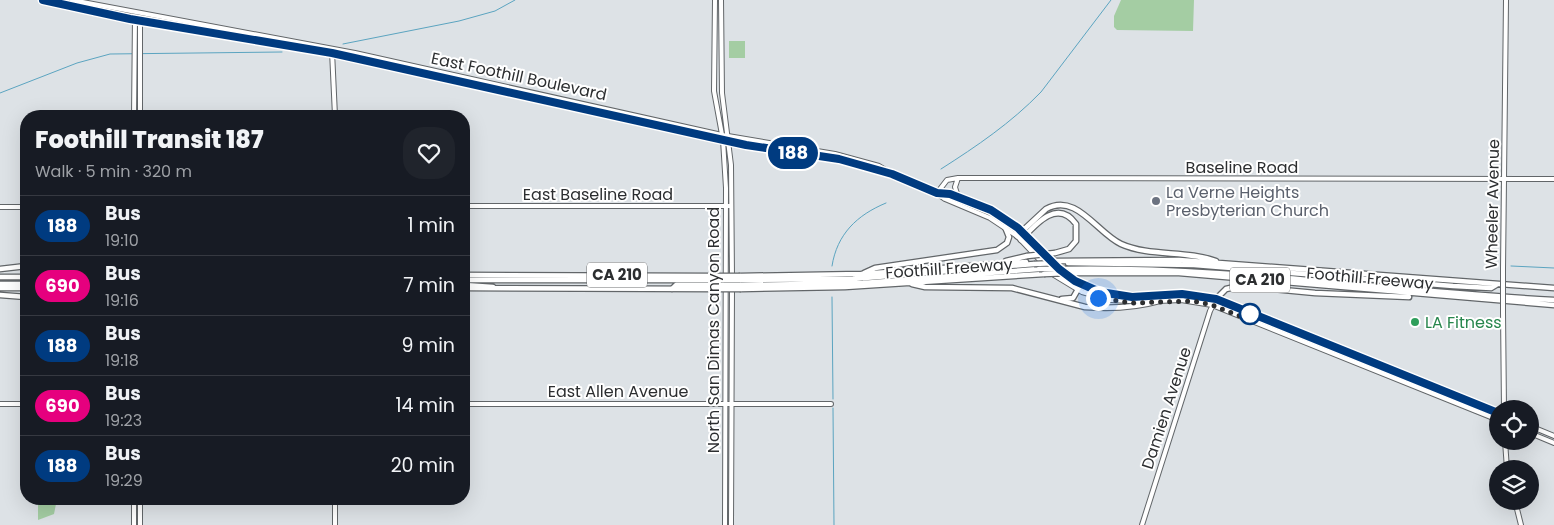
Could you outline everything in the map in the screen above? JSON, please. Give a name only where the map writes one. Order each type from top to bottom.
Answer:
[{"type":"highway","points":[[1019,238],[1046,209],[1051,206],[1066,205],[1082,213],[1109,237],[1130,247],[1210,258],[1222,263]]},
{"type":"highway","points":[[999,263],[1069,249],[1076,241],[1078,235],[1076,224],[1066,215],[1054,212],[1047,215],[1024,233]]},
{"type":"highway","points":[[861,274],[875,268],[997,250],[1007,243],[1009,237],[1005,227]]},
{"type":"highway","name":"Foothill Freeway","points":[[470,275],[740,282],[999,263],[1108,259],[1222,263],[1554,288]]},
{"type":"highway","points":[[1056,262],[1151,263],[1491,288],[1497,284]]},
{"type":"highway","points":[[813,277],[898,276],[1033,263]]},
{"type":"highway","points":[[0,269],[20,267]]},
{"type":"highway","points":[[819,286],[1039,269],[1126,268],[1200,271],[1413,290],[1554,300]]},
{"type":"highway","name":"Foothill Freeway","points":[[470,287],[672,289],[717,282],[740,282],[792,287],[906,283],[1069,272],[1179,274],[1449,298],[1554,305]]},
{"type":"highway","points":[[0,277],[20,277]]},
{"type":"highway","points":[[470,280],[717,282]]},
{"type":"highway","points":[[0,282],[20,282]]},
{"type":"highway","points":[[906,283],[925,287],[1012,288],[1085,307],[1110,309],[1135,308],[1159,301]]},
{"type":"highway","points":[[1058,299],[1073,298],[1081,284]]},
{"type":"highway","points":[[1216,299],[1226,289],[1239,286],[1315,293],[1449,298]]},
{"type":"highway","points":[[0,288],[20,288]]},
{"type":"highway","points":[[0,295],[20,297]]},
{"type":"main road","name":"East Foothill Boulevard","points":[[43,0],[134,19],[332,51],[723,140],[839,159],[892,174],[937,193]]},
{"type":"main road","name":"East Foothill Boulevard","points":[[72,0],[639,114],[728,136],[835,154],[880,166],[892,174]]},
{"type":"main road","name":"North San Dimas Canyon Road","points":[[715,0],[714,90],[723,140],[726,206],[725,525]]},
{"type":"main road","name":"North San Dimas Canyon Road","points":[[720,0],[722,93],[729,141],[732,206],[731,525]]},
{"type":"main road","name":"Wheeler Avenue","points":[[1504,400],[1503,269],[1506,0]]},
{"type":"main road","points":[[134,110],[134,19],[137,13]]},
{"type":"main road","points":[[137,13],[140,20],[140,110]]},
{"type":"main road","points":[[332,51],[335,110]]},
{"type":"main road","points":[[937,193],[948,180],[958,178]]},
{"type":"main road","points":[[958,178],[954,188],[960,198]]},
{"type":"main road","name":"Baseline Road","points":[[958,178],[1554,179]]},
{"type":"main road","points":[[937,193],[950,194],[999,214],[1024,233],[1045,257],[1081,284],[1100,292],[1121,296],[1182,294],[1216,299],[1489,409]]},
{"type":"main road","points":[[937,193],[945,199],[990,218],[1005,227],[1019,238],[1054,275],[1079,290],[1098,298],[1122,302],[1188,300],[1212,305],[1489,416]]},
{"type":"main road","name":"East Baseline Road","points":[[470,206],[732,206]]},
{"type":"main road","points":[[0,207],[20,207]]},
{"type":"main road","name":"Damien Avenue","points":[[1142,525],[1212,305],[1216,299]]},
{"type":"main road","points":[[0,404],[20,404]]},
{"type":"main road","name":"East Allen Avenue","points":[[470,404],[831,404]]},
{"type":"main road","points":[[1539,430],[1554,436]]},
{"type":"main road","points":[[1539,436],[1554,442]]},
{"type":"main road","points":[[134,505],[134,525]]},
{"type":"main road","points":[[140,505],[140,525]]},
{"type":"main road","points":[[335,505],[335,525]]},
{"type":"main road","points":[[1517,510],[1522,525]]},
{"type":"green space","points":[[1121,0],[1194,0],[1193,31],[1117,30],[1114,27],[1114,16]]},
{"type":"green space","points":[[729,41],[745,41],[745,58],[729,58]]},
{"type":"green space","points":[[38,505],[56,505],[54,514],[38,520]]},
{"type":"waterway","points":[[343,44],[459,21],[495,11],[515,0]]},
{"type":"waterway","points":[[941,169],[993,134],[1041,92],[1111,0]]},
{"type":"waterway","points":[[0,93],[77,63],[110,54],[282,52]]},
{"type":"waterway","points":[[832,266],[838,244],[850,227],[866,213],[886,203]]},
{"type":"waterway","points":[[1511,266],[1554,268]]},
{"type":"waterway","points":[[832,297],[833,399]]},
{"type":"waterway","points":[[833,408],[834,525]]},
{"type":"bus line","name":"188","points":[[43,0],[130,19],[332,53],[746,145],[839,159],[862,165],[892,174],[937,193],[950,194],[999,214],[1022,231],[1045,257],[1059,269],[1075,281],[1100,292],[1132,297],[1194,294],[1216,299],[1489,410]]},
{"type":"place","name":"La Verne Heights Presbyterian Church","points":[[1156,201]]},
{"type":"place","name":"LA Fitness","points":[[1415,322]]},
{"type":"route","points":[[1098,298],[1132,303],[1172,300],[1193,301],[1212,305],[1247,319],[1250,314]]}]
